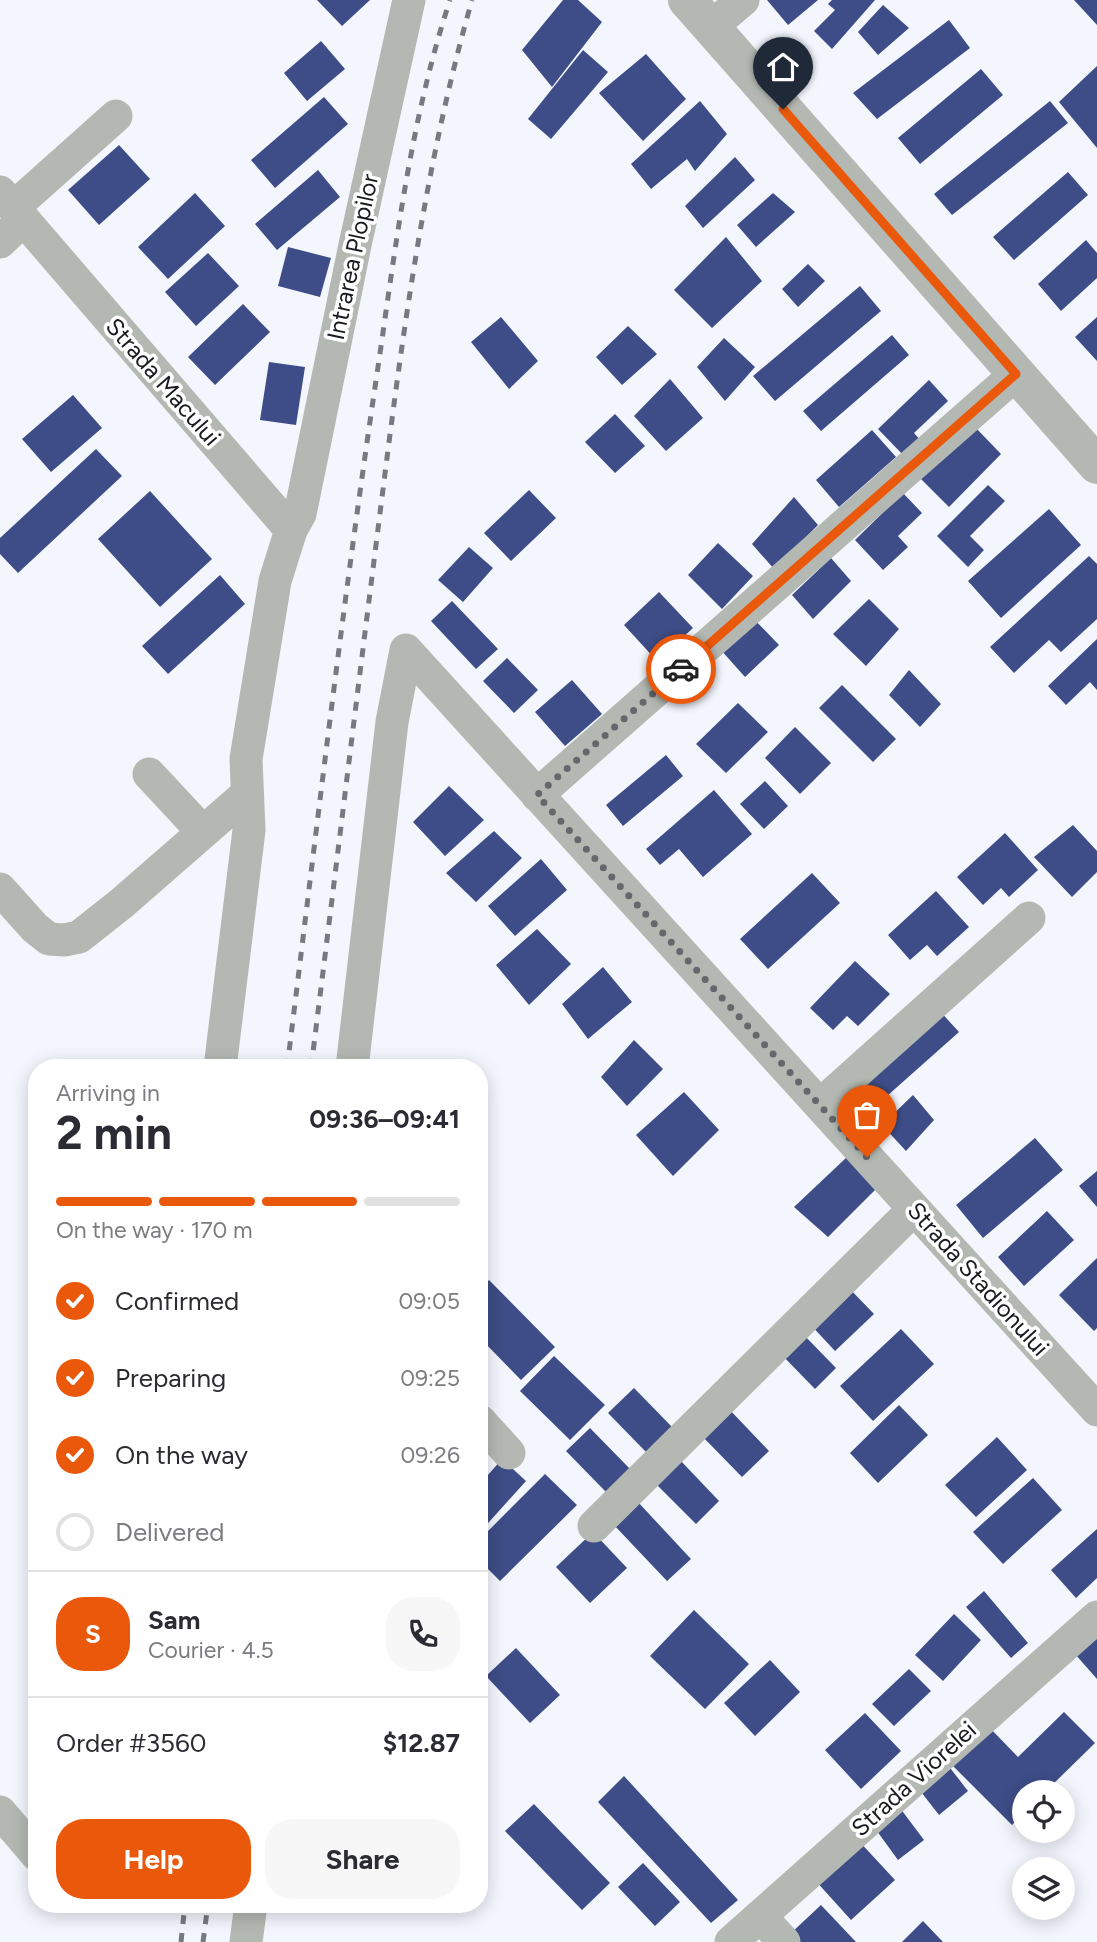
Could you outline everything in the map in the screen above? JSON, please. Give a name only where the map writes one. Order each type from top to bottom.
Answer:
[{"type":"street","name":"Intrarea Plopilor","points":[[221,1059],[249,830],[246,759],[275,581],[295,522],[410,0]]},
{"type":"street","points":[[743,0],[699,13],[1097,465]]},
{"type":"street","points":[[0,242],[13,206],[116,117]]},
{"type":"street","name":"Strada Macului","points":[[13,206],[295,522]]},
{"type":"street","points":[[537,795],[1016,374]]},
{"type":"street","name":"Strada Stadionului","points":[[353,1059],[392,722],[406,650],[1097,1410]]},
{"type":"street","points":[[149,774],[203,832]]},
{"type":"street","points":[[0,889],[35,928],[49,939],[79,937],[247,794]]},
{"type":"street","points":[[820,1105],[1028,918]]},
{"type":"street","points":[[594,1525],[914,1209]]},
{"type":"street","points":[[488,1430],[509,1453]]},
{"type":"street","name":"Strada Viorelei","points":[[731,1942],[1097,1617]]},
{"type":"street","points":[[0,1812],[28,1844]]},
{"type":"street","points":[[246,1942],[250,1913]]},
{"type":"street","points":[[760,1916],[784,1942]]},
{"type":"building","points":[[317,0],[370,0],[342,26]]},
{"type":"building","points":[[563,0],[578,0],[602,22],[552,87],[522,50]]},
{"type":"building","points":[[767,0],[818,0],[788,25]]},
{"type":"building","points":[[832,0],[875,0],[832,49],[814,31],[835,10],[828,4]]},
{"type":"building","points":[[1074,0],[1097,0],[1097,25]]},
{"type":"building","points":[[883,5],[909,28],[878,55],[858,32]]},
{"type":"building","points":[[949,20],[970,48],[877,119],[853,93]]},
{"type":"building","points":[[321,41],[345,69],[307,101],[284,73]]},
{"type":"building","points":[[583,50],[608,72],[551,139],[528,119]]},
{"type":"building","points":[[646,54],[686,99],[643,141],[599,93]]},
{"type":"building","points":[[1097,66],[1097,148],[1059,102]]},
{"type":"building","points":[[981,69],[1003,95],[920,164],[898,138]]},
{"type":"building","points":[[324,97],[348,124],[275,188],[251,160]]},
{"type":"building","points":[[700,101],[727,134],[695,171],[687,159],[651,189],[631,164]]},
{"type":"building","points":[[1050,101],[1068,123],[952,215],[934,194]]},
{"type":"building","points":[[119,145],[150,179],[99,225],[68,190]]},
{"type":"building","points":[[735,157],[755,180],[703,228],[685,206]]},
{"type":"building","points":[[318,170],[340,197],[277,250],[255,224]]},
{"type":"building","points":[[1068,172],[1088,195],[1014,260],[993,237]]},
{"type":"building","points":[[195,193],[225,226],[168,279],[138,247]]},
{"type":"building","points":[[773,193],[795,212],[756,247],[737,225]]},
{"type":"building","points":[[726,237],[762,281],[712,328],[674,290]]},
{"type":"building","points":[[1086,240],[1097,253],[1097,278],[1061,311],[1038,284]]},
{"type":"building","points":[[288,247],[331,258],[320,297],[278,286]]},
{"type":"building","points":[[208,253],[239,286],[196,326],[165,292]]},
{"type":"building","points":[[808,264],[825,281],[798,307],[782,289]]},
{"type":"building","points":[[860,286],[881,311],[775,401],[753,376]]},
{"type":"building","points":[[243,304],[270,332],[215,385],[188,357]]},
{"type":"building","points":[[501,317],[538,361],[509,389],[471,342]]},
{"type":"building","points":[[1097,317],[1097,361],[1075,337]]},
{"type":"building","points":[[628,326],[657,354],[622,385],[596,357]]},
{"type":"building","points":[[892,335],[909,355],[821,431],[803,411]]},
{"type":"building","points":[[724,338],[755,367],[725,401],[697,367]]},
{"type":"building","points":[[269,362],[305,367],[296,425],[260,420]]},
{"type":"building","points":[[670,379],[703,418],[666,451],[634,416]]},
{"type":"building","points":[[929,380],[948,401],[914,433],[922,442],[905,457],[878,429]]},
{"type":"building","points":[[73,395],[102,428],[51,472],[22,439]]},
{"type":"building","points":[[615,414],[645,446],[615,473],[585,442]]},
{"type":"building","points":[[974,426],[1001,454],[949,507],[921,479]]},
{"type":"building","points":[[872,430],[896,457],[839,507],[816,480]]},
{"type":"building","points":[[96,449],[122,476],[18,573],[0,554],[0,538]]},
{"type":"building","points":[[988,485],[1005,501],[970,536],[984,550],[968,567],[937,536]]},
{"type":"building","points":[[529,490],[556,518],[511,561],[484,533]]},
{"type":"building","points":[[150,491],[212,559],[160,607],[98,539]]},
{"type":"building","points":[[903,493],[922,513],[898,536],[908,547],[883,570],[855,540]]},
{"type":"building","points":[[794,497],[818,525],[774,569],[752,544]]},
{"type":"building","points":[[1049,509],[1081,545],[1001,618],[968,581]]},
{"type":"building","points":[[718,543],[753,576],[722,609],[688,575]]},
{"type":"building","points":[[469,547],[493,568],[463,602],[438,580]]},
{"type":"building","points":[[1089,556],[1097,564],[1097,619],[1061,652],[1049,640],[1014,673],[990,647]]},
{"type":"building","points":[[831,558],[851,581],[813,619],[792,595]]},
{"type":"building","points":[[220,575],[245,604],[168,674],[142,646]]},
{"type":"building","points":[[659,592],[693,628],[657,661],[624,625]]},
{"type":"building","points":[[869,599],[899,629],[866,666],[833,634]]},
{"type":"building","points":[[452,601],[498,649],[476,669],[431,621]]},
{"type":"building","points":[[752,617],[779,645],[745,677],[720,649]]},
{"type":"building","points":[[1097,639],[1097,690],[1090,682],[1066,705],[1048,686]]},
{"type":"building","points":[[507,658],[538,690],[514,713],[483,681]]},
{"type":"building","points":[[909,670],[941,704],[920,727],[889,695]]},
{"type":"building","points":[[572,680],[602,714],[565,746],[535,712]]},
{"type":"building","points":[[842,685],[896,739],[873,762],[819,708]]},
{"type":"building","points":[[738,703],[768,732],[726,773],[696,744]]},
{"type":"building","points":[[795,727],[831,763],[800,794],[765,758]]},
{"type":"building","points":[[666,755],[683,776],[623,826],[606,805]]},
{"type":"building","points":[[765,781],[788,806],[764,829],[740,804]]},
{"type":"building","points":[[449,786],[484,820],[445,856],[413,822]]},
{"type":"building","points":[[714,790],[752,834],[703,877],[679,849],[660,865],[646,849]]},
{"type":"building","points":[[1073,825],[1097,851],[1097,872],[1072,897],[1034,857]]},
{"type":"building","points":[[494,831],[522,858],[476,902],[446,873]]},
{"type":"building","points":[[1005,833],[1038,870],[1009,897],[1001,888],[983,905],[957,877]]},
{"type":"building","points":[[541,859],[567,890],[515,936],[488,906]]},
{"type":"building","points":[[812,873],[840,903],[768,969],[740,939]]},
{"type":"building","points":[[936,891],[969,927],[937,956],[927,945],[910,960],[888,935]]},
{"type":"building","points":[[537,929],[571,964],[529,1005],[496,965]]},
{"type":"building","points":[[855,961],[890,994],[858,1026],[847,1016],[833,1030],[810,1008]]},
{"type":"building","points":[[603,967],[632,1002],[588,1039],[562,1004]]},
{"type":"building","points":[[937,1008],[959,1032],[869,1112],[847,1087]]},
{"type":"building","points":[[634,1040],[663,1069],[627,1106],[601,1077]]},
{"type":"building","points":[[684,1092],[719,1130],[673,1176],[636,1135]]},
{"type":"building","points":[[913,1095],[934,1120],[906,1151],[882,1125]]},
{"type":"building","points":[[1035,1138],[1063,1170],[983,1238],[956,1205]]},
{"type":"building","points":[[847,1157],[877,1188],[828,1237],[794,1207]]},
{"type":"building","points":[[1097,1171],[1097,1207],[1079,1186]]},
{"type":"building","points":[[1047,1211],[1074,1240],[1024,1286],[998,1257]]},
{"type":"building","points":[[1097,1258],[1097,1328],[1094,1331],[1059,1295]]},
{"type":"building","points":[[488,1281],[555,1347],[521,1380],[488,1346]]},
{"type":"building","points":[[846,1285],[874,1314],[835,1351],[808,1322]]},
{"type":"building","points":[[901,1329],[934,1364],[873,1421],[840,1386]]},
{"type":"building","points":[[800,1331],[836,1368],[815,1389],[779,1352]]},
{"type":"building","points":[[554,1356],[605,1405],[570,1440],[520,1391]]},
{"type":"building","points":[[634,1388],[673,1428],[647,1453],[608,1413]]},
{"type":"building","points":[[899,1405],[928,1435],[878,1483],[850,1453]]},
{"type":"building","points":[[727,1407],[769,1451],[742,1477],[700,1434]]},
{"type":"building","points":[[590,1428],[631,1470],[607,1493],[566,1451]]},
{"type":"building","points":[[997,1437],[1027,1470],[976,1517],[945,1485]]},
{"type":"building","points":[[502,1459],[526,1481],[488,1523],[488,1475]]},
{"type":"building","points":[[680,1460],[719,1501],[696,1524],[656,1484]]},
{"type":"building","points":[[545,1474],[577,1505],[500,1581],[488,1569],[488,1531]]},
{"type":"building","points":[[1033,1478],[1062,1510],[1003,1564],[973,1532]]},
{"type":"building","points":[[637,1501],[691,1559],[667,1581],[613,1524]]},
{"type":"building","points":[[1097,1529],[1097,1578],[1076,1598],[1051,1570]]},
{"type":"building","points":[[593,1532],[627,1568],[590,1603],[556,1567]]},
{"type":"building","points":[[984,1591],[1028,1643],[1011,1658],[966,1607]]},
{"type":"building","points":[[694,1610],[749,1664],[705,1709],[650,1656]]},
{"type":"building","points":[[954,1614],[981,1640],[943,1681],[915,1655]]},
{"type":"building","points":[[1097,1635],[1097,1679],[1075,1654]]},
{"type":"building","points":[[516,1648],[560,1695],[530,1723],[488,1678],[488,1674]]},
{"type":"building","points":[[770,1660],[800,1692],[755,1736],[724,1703]]},
{"type":"building","points":[[909,1669],[931,1691],[894,1726],[872,1704]]},
{"type":"building","points":[[1064,1712],[1095,1743],[1057,1780],[1012,1780],[1012,1825],[948,1761],[986,1724],[1018,1757]]},
{"type":"building","points":[[865,1713],[901,1751],[861,1789],[825,1750]]},
{"type":"building","points":[[947,1764],[968,1791],[939,1815],[918,1788]]},
{"type":"building","points":[[624,1776],[738,1900],[711,1923],[598,1802]]},
{"type":"building","points":[[534,1804],[610,1883],[582,1910],[505,1831]]},
{"type":"building","points":[[900,1808],[924,1840],[898,1860],[874,1827]]},
{"type":"building","points":[[857,1839],[895,1880],[851,1920],[814,1879]]},
{"type":"building","points":[[643,1863],[680,1902],[655,1926],[618,1887]]},
{"type":"building","points":[[821,1905],[856,1942],[798,1942],[790,1934]]},
{"type":"building","points":[[923,1921],[943,1942],[902,1942]]},
{"type":"railway","points":[[288,1059],[350,562],[396,245],[423,97],[450,0]]},
{"type":"railway","points":[[312,1059],[403,339],[425,202],[454,67],[472,0]]},
{"type":"railway","points":[[181,1942],[184,1913]]},
{"type":"railway","points":[[203,1942],[207,1913]]},
{"type":"way so far","points":[[681,669],[537,795],[867,1157]]},
{"type":"route","points":[[681,669],[1016,374],[783,109]]}]
